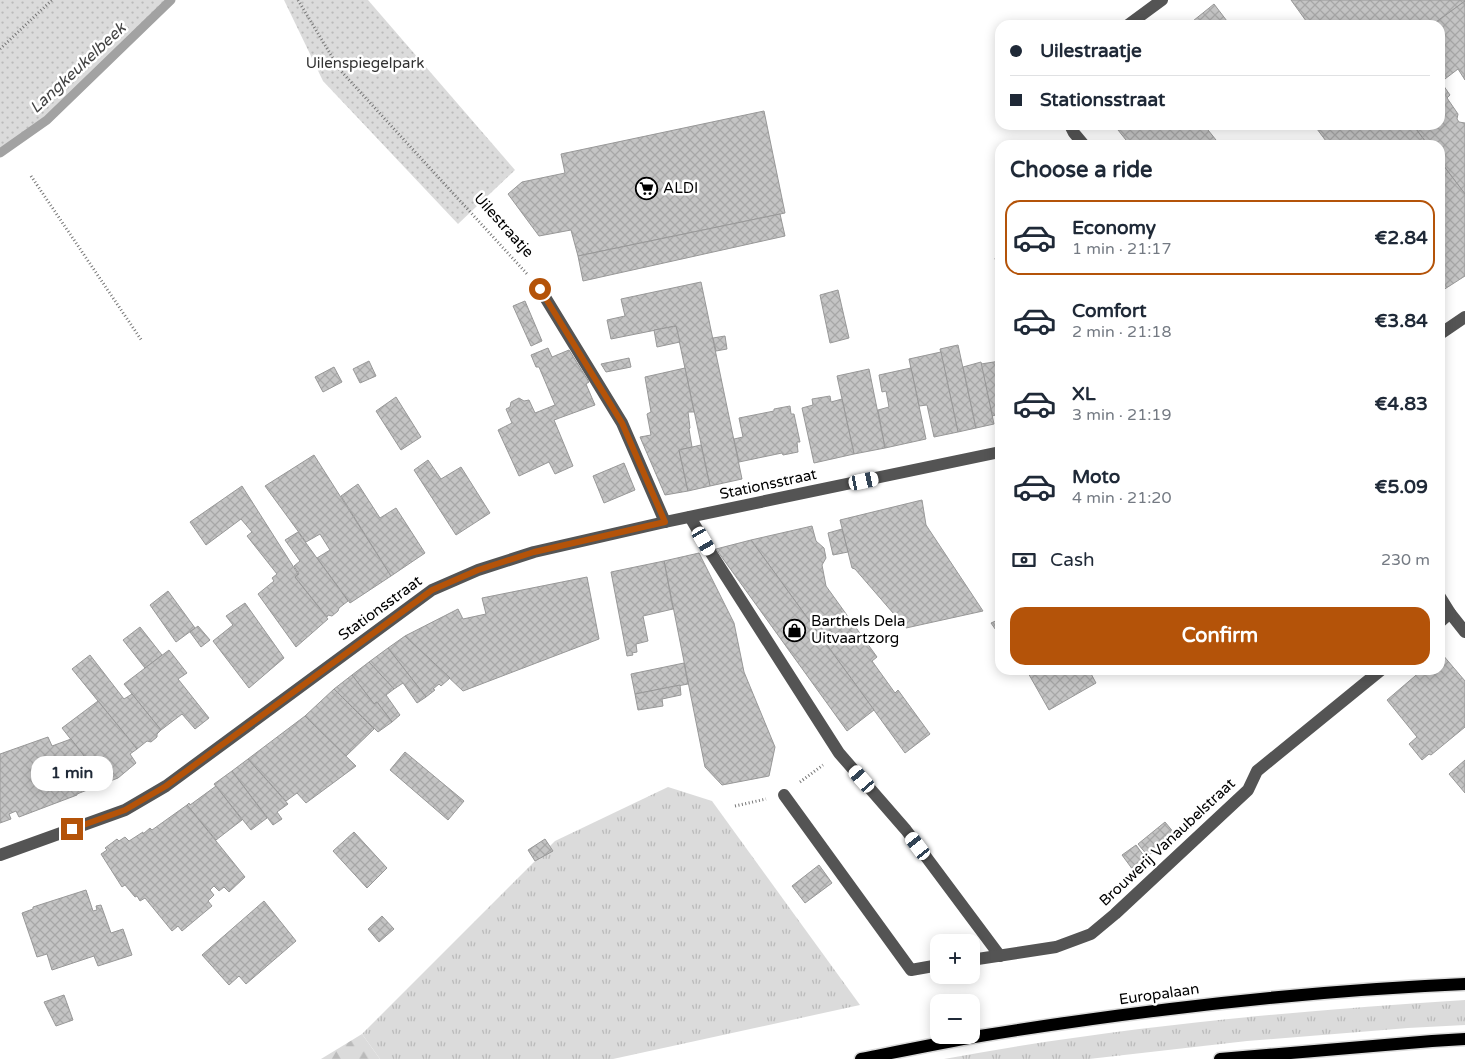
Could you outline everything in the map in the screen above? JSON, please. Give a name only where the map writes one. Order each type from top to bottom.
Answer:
[{"type":"main road","name":"Europalaan","points":[[861,1059],[979,1036],[1222,1002],[1465,984]]},
{"type":"main road","points":[[1220,1059],[1465,1039]]},
{"type":"street","points":[[1135,20],[1162,0]]},
{"type":"street","points":[[540,289],[622,423],[665,522]]},
{"type":"street","points":[[1445,331],[1465,317]]},
{"type":"street","name":"Stationsstraat","points":[[0,855],[125,810],[166,786],[432,590],[478,570],[534,552],[665,522],[995,453]]},
{"type":"street","points":[[690,517],[711,554],[839,753],[906,830],[1000,956]]},
{"type":"street","points":[[1445,618],[1465,632]]},
{"type":"street","name":"Brouwerij Vanaubelstraat","points":[[980,959],[1056,947],[1091,934],[1248,790],[1257,771],[1375,675]]},
{"type":"street","points":[[784,794],[911,970],[930,967]]},
{"type":"path","points":[[0,49],[52,0]]},
{"type":"path","name":"Uilestraatje","points":[[298,0],[340,70],[540,289]]},
{"type":"path","points":[[31,176],[142,341]]},
{"type":"green space","points":[[0,0],[171,0],[47,120],[0,153]]},
{"type":"green space","name":"Uilenspiegelpark","points":[[284,0],[368,0],[515,170],[458,224],[323,81]]},
{"type":"green space","points":[[668,787],[712,801],[860,1005],[613,1059],[380,1059],[362,1034],[555,841]]},
{"type":"green space","points":[[1465,1000],[1465,1025],[1247,1041],[1089,1059],[944,1059],[1139,1029],[1334,1009]]},
{"type":"green space","points":[[362,1034],[380,1059],[321,1059]]},
{"type":"building","points":[[1291,0],[1465,0],[1439,20],[1305,20]]},
{"type":"building","points":[[1465,1],[1465,80],[1458,69],[1445,79],[1445,20],[1439,20]]},
{"type":"building","points":[[1214,4],[1226,20],[1194,20]]},
{"type":"building","points":[[1445,88],[1450,95],[1447,98],[1458,114],[1457,119],[1459,122],[1465,123],[1465,194],[1445,168],[1445,140],[1424,140],[1417,130],[1445,130]]},
{"type":"building","name":"ALDI","points":[[764,111],[785,213],[578,256],[571,230],[539,236],[508,194],[522,182],[565,173],[561,154]]},
{"type":"building","points":[[1118,130],[1208,130],[1216,140],[1126,140]]},
{"type":"building","points":[[1318,130],[1417,130],[1424,140],[1325,140]]},
{"type":"building","points":[[1445,168],[1465,194],[1465,276],[1445,289]]},
{"type":"building","points":[[780,214],[785,236],[583,281],[578,256]]},
{"type":"building","points":[[701,282],[742,479],[710,486],[676,326],[611,339],[607,320],[625,316],[621,299]]},
{"type":"building","points":[[838,290],[849,338],[830,343],[820,295]]},
{"type":"building","points":[[525,301],[542,341],[531,346],[513,306]]},
{"type":"building","points":[[676,326],[680,342],[657,347],[654,330]]},
{"type":"building","points":[[725,336],[727,349],[716,351],[713,338]]},
{"type":"building","points":[[958,345],[976,428],[958,432],[940,349]]},
{"type":"building","points":[[548,348],[552,357],[569,350],[589,382],[586,384],[595,405],[554,420],[573,466],[555,474],[549,462],[519,476],[498,430],[512,423],[506,409],[510,407],[511,402],[519,398],[524,401],[529,400],[535,413],[555,405],[539,367],[536,367],[531,355]]},
{"type":"building","points":[[941,352],[958,432],[934,437],[927,405],[919,406],[909,359]]},
{"type":"building","points":[[629,358],[631,367],[606,372],[601,364]]},
{"type":"building","points":[[369,361],[376,376],[360,383],[353,369]]},
{"type":"building","points":[[981,362],[994,424],[976,428],[963,367]]},
{"type":"building","points":[[995,362],[995,415],[992,416],[981,364]]},
{"type":"building","points":[[334,367],[342,382],[323,392],[315,377]]},
{"type":"building","points":[[685,368],[694,412],[688,412],[692,447],[679,450],[688,491],[665,495],[640,437],[651,435],[647,414],[651,412],[645,377]]},
{"type":"building","points":[[911,368],[926,439],[885,448],[878,410],[889,407],[886,391],[882,392],[879,375]]},
{"type":"building","points":[[869,369],[885,448],[854,454],[837,376]]},
{"type":"building","points":[[830,396],[831,402],[842,399],[854,454],[814,463],[802,408],[813,405],[812,399]]},
{"type":"building","points":[[396,397],[421,437],[401,450],[376,411]]},
{"type":"building","points":[[790,406],[791,414],[794,414],[800,442],[797,442],[798,452],[783,455],[782,453],[739,462],[734,439],[743,437],[739,418]]},
{"type":"building","points":[[701,445],[710,486],[688,491],[679,450]]},
{"type":"building","points":[[314,455],[391,576],[350,603],[317,558],[330,550],[320,534],[306,542],[265,486]]},
{"type":"building","points":[[428,460],[441,479],[461,467],[490,513],[456,535],[414,470]]},
{"type":"building","points":[[624,463],[635,490],[604,503],[593,476]]},
{"type":"building","points":[[358,484],[380,518],[396,508],[425,553],[391,576],[341,496]]},
{"type":"building","points":[[242,486],[298,574],[295,577],[328,619],[296,647],[258,594],[274,581],[272,578],[277,574],[247,536],[252,532],[241,519],[206,545],[190,522]]},
{"type":"building","points":[[922,500],[926,525],[983,611],[906,628],[855,569],[852,568],[840,520]]},
{"type":"building","points":[[812,526],[816,541],[824,548],[826,558],[822,565],[826,586],[877,657],[872,661],[895,693],[898,690],[930,734],[905,753],[751,540]]},
{"type":"building","points":[[842,529],[848,552],[833,555],[828,533]]},
{"type":"building","points":[[298,532],[348,601],[332,616],[328,615],[327,617],[295,577],[299,574],[294,566],[300,561],[285,540]]},
{"type":"building","name":"Barthels Dela Uitvaartzorg","points":[[751,540],[874,710],[847,731],[716,549]]},
{"type":"building","points":[[699,553],[734,623],[744,672],[775,747],[769,776],[722,785],[705,767],[664,561]]},
{"type":"building","points":[[664,561],[673,609],[643,616],[648,641],[636,644],[637,652],[627,656],[611,572]]},
{"type":"building","points":[[587,577],[599,639],[463,691],[405,636],[458,609],[463,619],[486,614],[482,598]]},
{"type":"building","points":[[168,591],[195,628],[176,642],[150,605]]},
{"type":"building","points":[[245,603],[284,658],[249,688],[213,641],[233,625],[226,616]]},
{"type":"building","points":[[198,626],[210,640],[201,647],[190,632]]},
{"type":"building","points":[[140,627],[162,655],[145,668],[123,640]]},
{"type":"building","points":[[405,636],[450,678],[441,686],[439,684],[426,697],[388,648]]},
{"type":"building","points":[[388,648],[426,697],[417,703],[403,683],[394,689],[369,662]]},
{"type":"building","points":[[169,650],[187,673],[178,679],[209,718],[195,729],[182,714],[161,730],[124,684]]},
{"type":"building","points":[[90,655],[124,699],[132,694],[161,730],[151,742],[147,741],[137,749],[72,669]]},
{"type":"building","points":[[1445,658],[1465,681],[1465,727],[1431,755],[1429,754],[1422,760],[1409,744],[1417,737],[1387,700],[1416,675],[1445,675]]},
{"type":"building","points":[[369,662],[394,689],[386,695],[400,715],[392,722],[377,702],[374,704],[352,675]]},
{"type":"building","points":[[684,663],[688,684],[635,694],[631,674]]},
{"type":"building","points":[[352,675],[374,704],[377,702],[392,722],[378,732],[334,689]]},
{"type":"building","points":[[1029,675],[1092,675],[1096,683],[1049,710]]},
{"type":"building","points":[[680,685],[681,695],[662,699],[663,706],[638,710],[635,694]]},
{"type":"building","points":[[334,689],[374,729],[346,756],[305,716]]},
{"type":"building","points":[[98,701],[137,749],[130,754],[136,763],[118,778],[105,783],[62,728]]},
{"type":"building","points":[[305,716],[356,766],[306,803],[297,793],[286,801],[248,759]]},
{"type":"building","points":[[48,737],[52,746],[71,739],[105,783],[19,817],[16,811],[9,814],[11,819],[0,823],[0,754]]},
{"type":"building","points":[[405,752],[464,801],[448,820],[390,770]]},
{"type":"building","points":[[248,759],[288,804],[277,812],[282,819],[273,825],[232,771]]},
{"type":"building","points":[[1465,760],[1465,793],[1449,774]]},
{"type":"building","points":[[232,771],[267,818],[251,830],[214,784]]},
{"type":"building","points":[[216,786],[242,820],[216,840],[187,805],[189,803],[190,805]]},
{"type":"building","points":[[187,805],[245,877],[229,892],[224,887],[219,891],[214,886],[210,890],[214,895],[208,901],[212,906],[182,931],[178,926],[172,931],[145,898],[140,901],[125,885],[122,887],[101,854],[107,850],[105,848],[117,839],[119,841],[125,837],[129,841],[150,828],[152,830]]},
{"type":"building","points":[[1165,822],[1175,834],[1148,856],[1138,844]]},
{"type":"building","points":[[354,832],[387,868],[367,888],[333,851]]},
{"type":"building","points":[[545,839],[553,851],[535,861],[528,850]]},
{"type":"building","points":[[1136,845],[1147,860],[1133,870],[1122,855]]},
{"type":"building","points":[[819,865],[832,883],[805,903],[792,886]]},
{"type":"building","points":[[86,890],[93,911],[97,910],[96,906],[101,905],[111,933],[123,929],[132,955],[98,966],[94,956],[52,970],[47,954],[37,957],[22,913],[33,909],[33,907]]},
{"type":"building","points":[[264,901],[296,941],[246,984],[239,976],[229,985],[202,955]]},
{"type":"building","points":[[382,916],[394,929],[379,942],[368,929]]},
{"type":"building","points":[[64,995],[73,1020],[56,1026],[44,1002]]},
{"type":"waterway","name":"Langkeukelbeek","points":[[0,153],[47,120],[171,0]]},
{"type":"place","name":"ALDI","points":[[647,188]]},
{"type":"place","name":"Barthels Dela Uitvaartzorg","points":[[795,630]]},
{"type":"route","points":[[72,829],[125,810],[166,786],[432,590],[478,570],[534,552],[665,522],[622,423],[540,289]]}]
